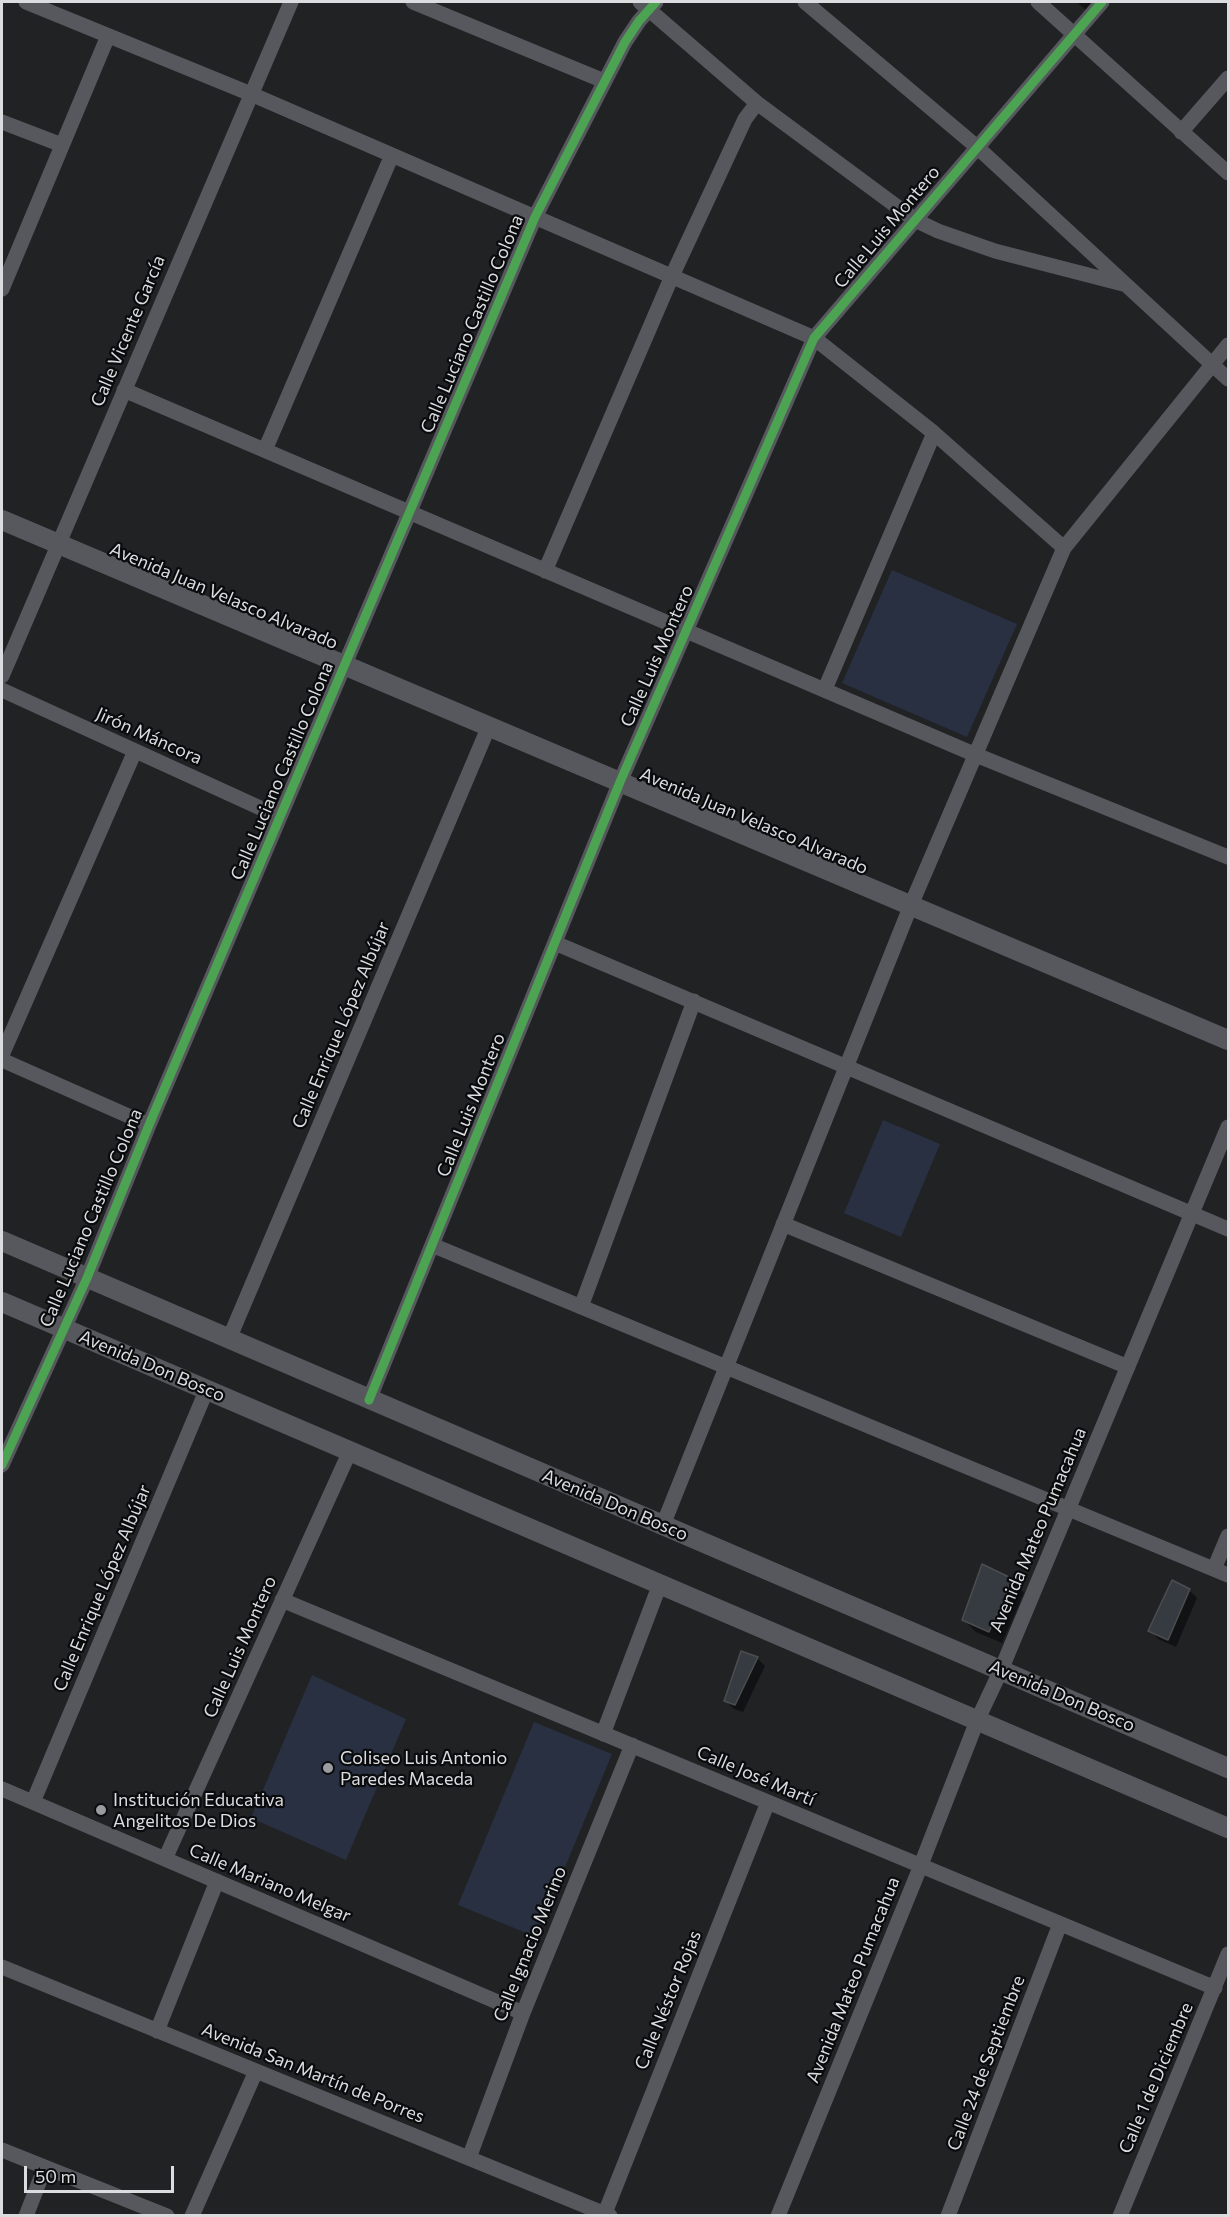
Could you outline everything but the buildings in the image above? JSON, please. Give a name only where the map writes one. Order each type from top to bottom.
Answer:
[{"type":"street","points":[[26,2],[251,94],[814,338],[934,433],[1064,548]]},
{"type":"street","name":"Calle Vicente García","points":[[2,676],[291,2]]},
{"type":"street","points":[[413,2],[604,81]]},
{"type":"street","points":[[806,2],[977,147],[1228,380]]},
{"type":"street","points":[[1038,2],[1228,173]]},
{"type":"street","name":"Calle Luis Montero","points":[[369,1400],[620,782],[814,338],[1102,2]]},
{"type":"street","points":[[649,4],[757,103],[915,220],[938,231],[995,251],[1123,284]]},
{"type":"street","name":"Calle Luciano Castillo Colona","points":[[2,1465],[87,1278],[149,1125],[535,217],[604,81],[649,4]]},
{"type":"street","points":[[2,289],[108,36]]},
{"type":"street","points":[[1181,132],[1228,78]]},
{"type":"street","points":[[545,571],[672,276],[745,119],[757,103]]},
{"type":"street","points":[[2,122],[62,145]]},
{"type":"street","points":[[265,450],[392,155]]},
{"type":"street","points":[[663,1525],[911,905],[1064,548],[1228,345]]},
{"type":"street","points":[[124,390],[976,755],[1228,857]]},
{"type":"street","points":[[825,689],[934,433]]},
{"type":"street","name":"Avenida Juan Velasco Alvarado","points":[[2,519],[1228,1040]]},
{"type":"street","name":"Jirón Máncora","points":[[2,690],[280,817]]},
{"type":"street","name":"Calle Enrique López Albújar","points":[[229,1339],[489,726]]},
{"type":"street","points":[[2,1055],[135,751]]},
{"type":"street","points":[[555,943],[1228,1229]]},
{"type":"street","points":[[582,1307],[694,1001]]},
{"type":"street","points":[[2,1060],[149,1125]]},
{"type":"street","name":"Avenida Mateo Pumacahua","points":[[778,2216],[921,1866],[977,1721],[1001,1670],[1228,1127]]},
{"type":"street","points":[[783,1224],[1128,1367]]},
{"type":"street","name":"Avenida Don Bosco","points":[[2,1241],[1228,1768]]},
{"type":"street","points":[[432,1245],[1228,1575]]},
{"type":"street","name":"Avenida Don Bosco","points":[[2,1302],[1228,1828]]},
{"type":"street","name":"Calle Enrique López Albújar","points":[[33,1802],[207,1389]]},
{"type":"street","name":"Calle Luis Montero","points":[[165,1859],[350,1451]]},
{"type":"street","points":[[1214,1569],[1228,1536]]},
{"type":"street","points":[[603,1734],[660,1584]]},
{"type":"street","name":"Calle José Martí","points":[[282,1600],[1215,1988]]},
{"type":"street","name":"Calle Ignacio Merino","points":[[469,2158],[523,2013],[632,1745]]},
{"type":"street","name":"Calle Mariano Melgar","points":[[2,1789],[523,2013]]},
{"type":"street","name":"Calle Néstor Rojas","points":[[607,2214],[768,1802]]},
{"type":"street","points":[[157,2031],[217,1881]]},
{"type":"street","name":"Calle 24 de Septiembre","points":[[948,2216],[1060,1924]]},
{"type":"street","name":"Calle 1 de Diciembre","points":[[1120,2216],[1228,1954]]},
{"type":"street","name":"Avenida San Martín de Porres","points":[[2,1968],[607,2214]]},
{"type":"street","points":[[192,2216],[256,2072]]},
{"type":"street","points":[[2,2150],[167,2216]]},
{"type":"street","points":[[26,2216],[45,2167]]},
{"type":"shaded area","points":[[892,570],[1017,624],[967,737],[842,683]]},
{"type":"shaded area","points":[[883,1120],[940,1144],[901,1237],[844,1213]]},
{"type":"shaded area","name":"Coliseo Luis Antonio Paredes Maceda","points":[[312,1675],[406,1719],[346,1860],[251,1818]]},
{"type":"shaded area","points":[[534,1722],[612,1754],[536,1937],[458,1905]]},
{"type":"cycle path","points":[[2,1465],[87,1278],[149,1125],[535,217],[625,42],[656,2]]},
{"type":"cycle path","points":[[369,1400],[620,782],[814,338],[1102,2]]},
{"type":"place","name":"Coliseo Luis Antonio Paredes Maceda","points":[[328,1768]]},
{"type":"place","name":"Institución Educativa Angelitos De Dios","points":[[101,1810]]}]
